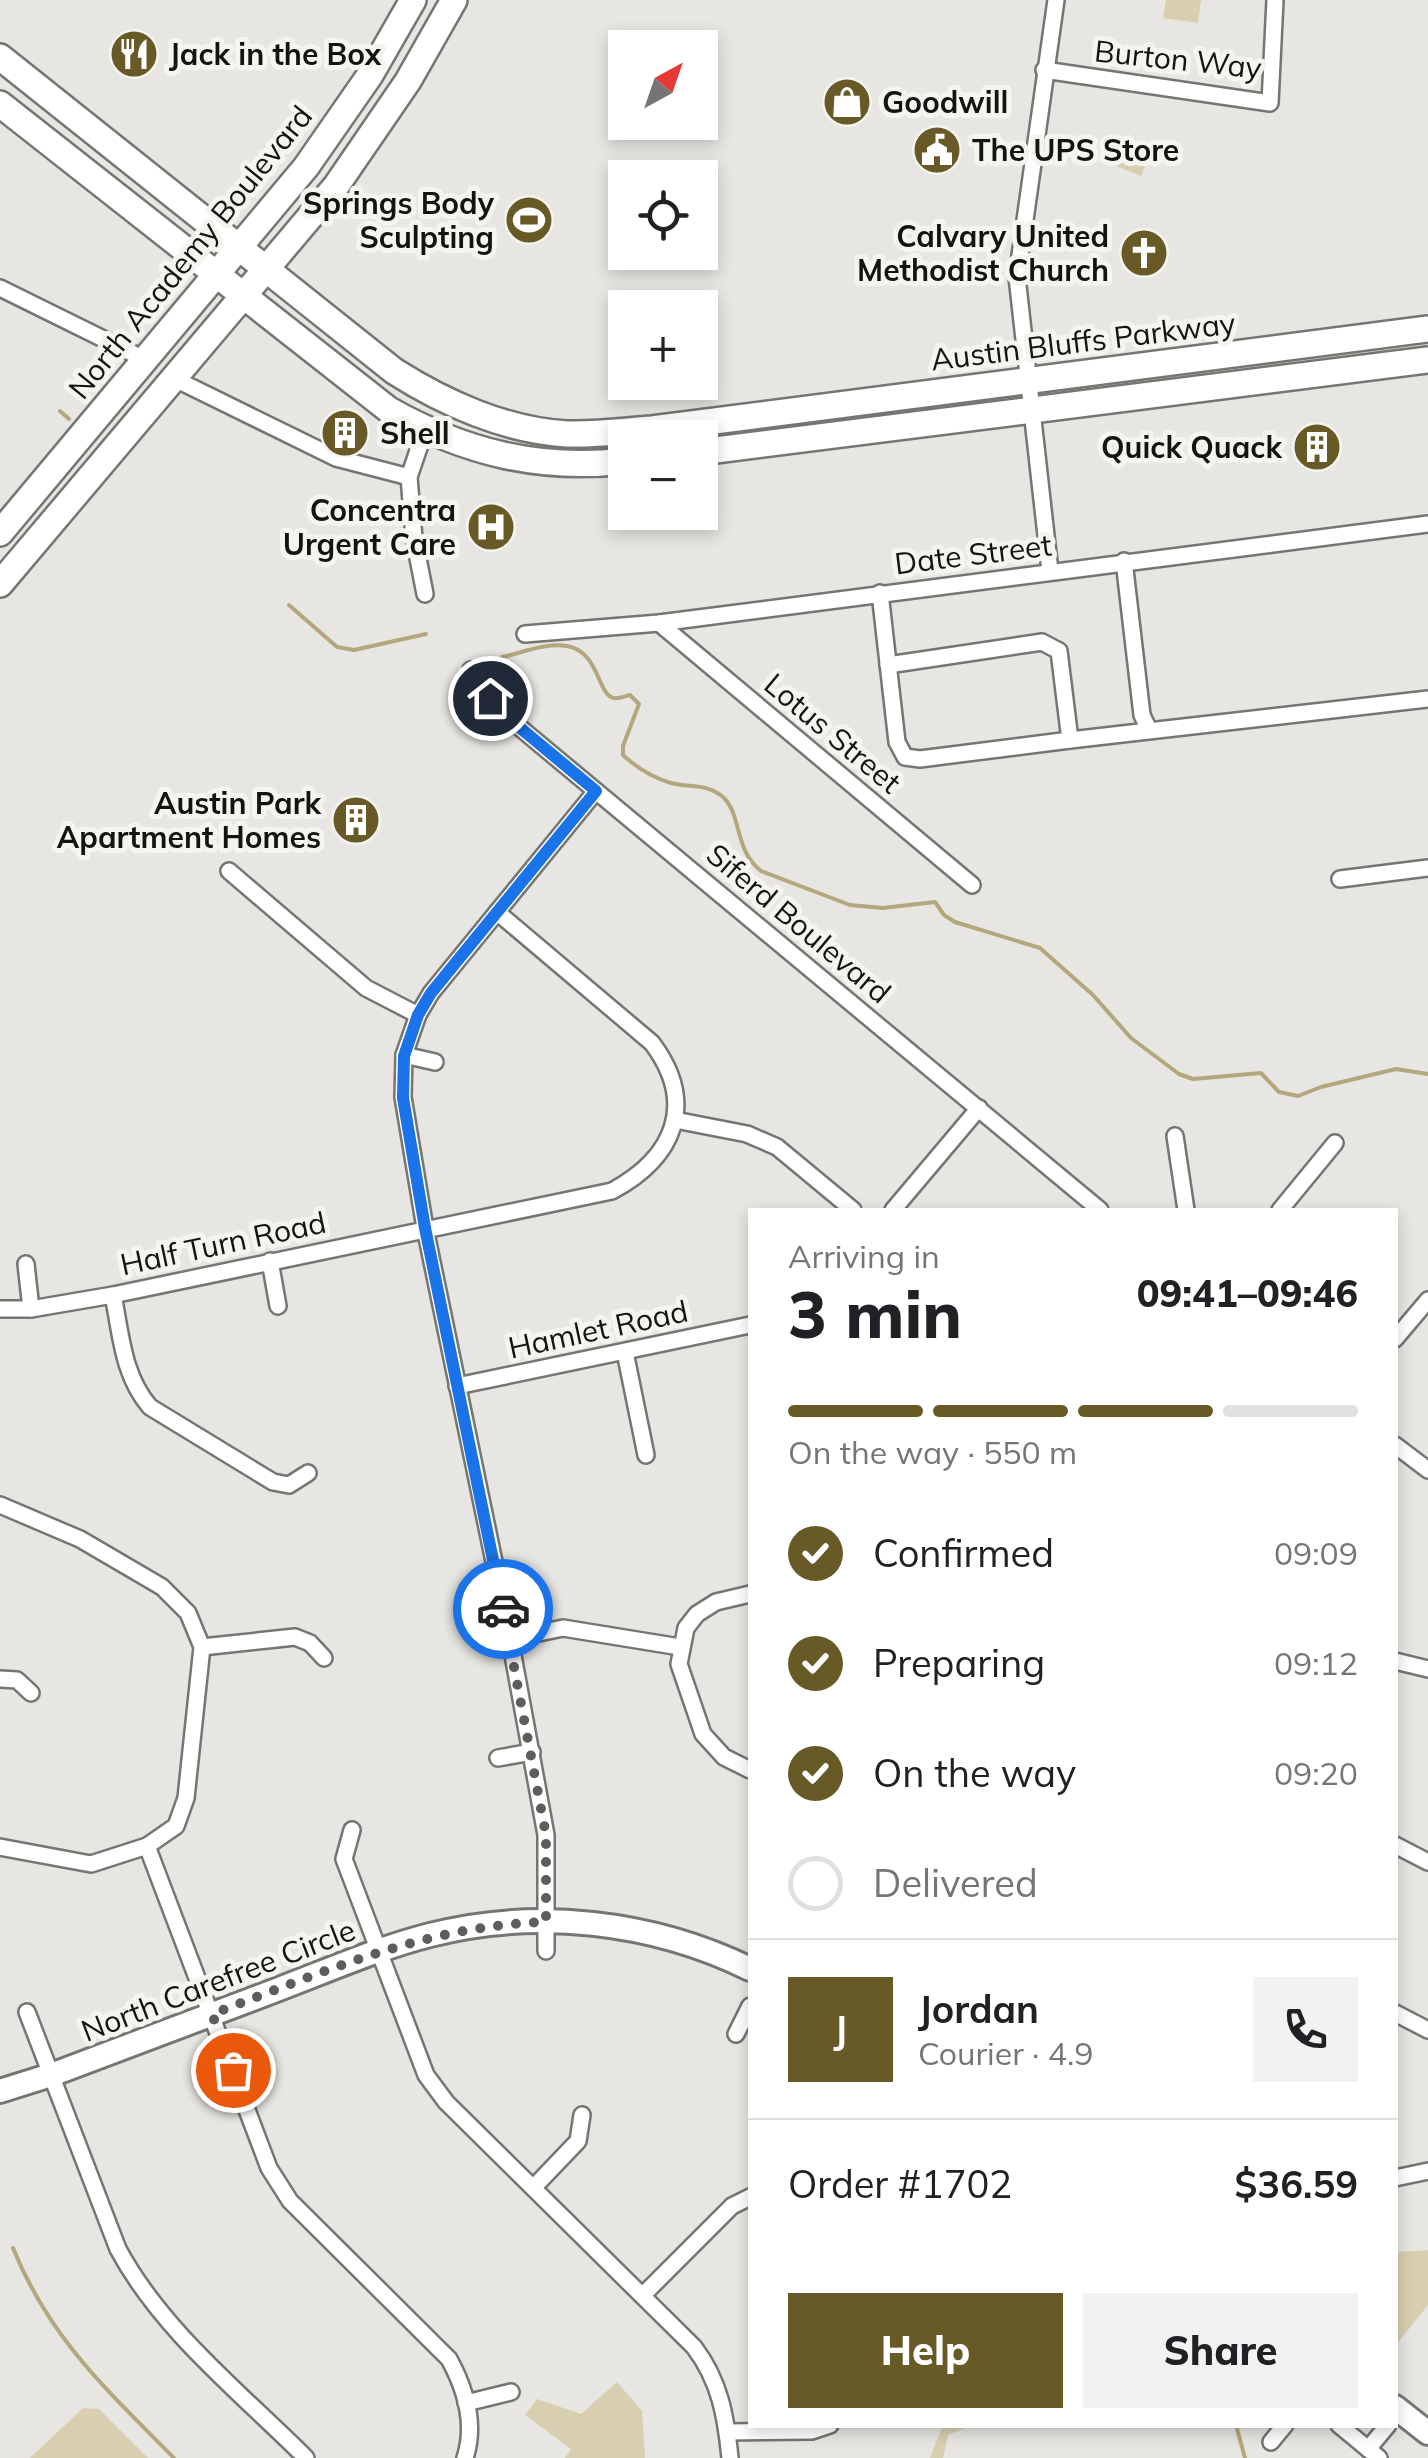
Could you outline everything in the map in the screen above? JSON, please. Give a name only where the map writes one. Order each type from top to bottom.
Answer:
[{"type":"main road","name":"North Academy Boulevard","points":[[0,532],[216,276],[338,124],[413,0]]},
{"type":"main road","points":[[0,584],[245,297],[365,147],[408,82],[454,0]]},
{"type":"main road","name":"Austin Bluffs Parkway","points":[[0,57],[418,386],[478,413],[561,434],[776,413],[1428,330]]},
{"type":"main road","points":[[0,104],[355,385],[425,430],[491,454],[525,461],[569,465],[608,462]]},
{"type":"main road","points":[[1372,367],[1394,346],[1399,333]]},
{"type":"main road","name":"Austin Bluffs Parkway","points":[[718,450],[1428,360]]},
{"type":"main road","points":[[752,445],[769,429],[776,413]]},
{"type":"main road","points":[[425,430],[436,422],[500,438],[567,448],[587,434]]},
{"type":"main road","name":"North Carefree Circle","points":[[0,2090],[51,2075],[378,1952],[500,1923],[594,1924],[649,1933],[748,1968]]},
{"type":"main road","points":[[1398,2417],[1428,2433]]},
{"type":"street","points":[[1050,571],[1017,277],[1056,0]]},
{"type":"street","name":"Burton Way","points":[[1044,70],[1270,103],[1275,0]]},
{"type":"street","points":[[0,288],[146,360]]},
{"type":"street","points":[[175,379],[336,458],[409,477]]},
{"type":"street","points":[[425,430],[409,477],[414,538],[425,594]]},
{"type":"street","name":"Date Street","points":[[525,634],[659,622],[1428,524]]},
{"type":"street","points":[[1124,561],[1142,715],[1150,730]]},
{"type":"street","points":[[880,594],[897,742],[905,757],[920,759],[1150,730],[1164,732],[1428,699]]},
{"type":"street","name":"Lotus Street","points":[[659,622],[972,885]]},
{"type":"street","points":[[888,665],[1042,642],[1059,651],[1070,740]]},
{"type":"street","name":"Siferd Boulevard","points":[[471,670],[501,712],[1098,1208]]},
{"type":"street","points":[[546,1952],[546,1835],[510,1639],[425,1228],[403,1098],[404,1056],[418,1015],[431,993],[596,791]]},
{"type":"street","points":[[1340,879],[1428,868]]},
{"type":"street","points":[[228,871],[366,988],[418,1015]]},
{"type":"street","points":[[497,912],[652,1042],[669,1066],[676,1088],[675,1120],[747,1134],[776,1147],[850,1208]]},
{"type":"street","points":[[404,1056],[435,1062]]},
{"type":"street","points":[[896,1208],[979,1108]]},
{"type":"street","name":"Half Turn Road","points":[[0,1310],[32,1309],[113,1295],[612,1191],[651,1164],[675,1120]]},
{"type":"street","points":[[1175,1136],[1186,1208]]},
{"type":"street","points":[[1282,1208],[1335,1142]]},
{"type":"street","points":[[270,1262],[278,1306]]},
{"type":"street","points":[[26,1264],[32,1309]]},
{"type":"street","points":[[113,1295],[128,1374],[150,1407],[273,1482],[289,1485],[308,1474]]},
{"type":"street","points":[[1398,1335],[1428,1300]]},
{"type":"street","name":"Hamlet Road","points":[[457,1386],[748,1325]]},
{"type":"street","points":[[625,1352],[646,1455]]},
{"type":"street","points":[[1398,1447],[1428,1470]]},
{"type":"street","points":[[0,1505],[80,1540],[162,1587],[188,1613],[202,1647],[186,1798],[176,1826],[147,1846],[91,1864],[0,1847]]},
{"type":"street","points":[[468,1589],[498,1582]]},
{"type":"street","points":[[748,1594],[716,1602],[696,1614],[686,1628],[679,1664],[702,1734],[724,1757],[748,1769]]},
{"type":"street","points":[[510,1639],[563,1628],[680,1647]]},
{"type":"street","points":[[202,1647],[294,1637],[310,1644],[324,1658]]},
{"type":"street","points":[[1398,1662],[1428,1669]]},
{"type":"street","points":[[0,1679],[17,1680],[31,1693]]},
{"type":"street","points":[[498,1758],[532,1752]]},
{"type":"street","points":[[352,1830],[344,1858],[426,2074],[446,2102],[644,2294],[706,2362],[719,2390],[730,2458]]},
{"type":"street","points":[[147,1846],[269,2168],[282,2192],[439,2346],[456,2371],[470,2417],[466,2452]]},
{"type":"street","points":[[1398,1847],[1428,1862]]},
{"type":"street","points":[[736,2034],[748,2010]]},
{"type":"street","points":[[27,2012],[118,2249],[130,2271],[164,2316],[306,2458]]},
{"type":"street","points":[[1398,2015],[1428,2030]]},
{"type":"street","points":[[534,2187],[578,2141],[582,2115]]},
{"type":"street","points":[[1398,2177],[1428,2170]]},
{"type":"street","points":[[644,2294],[732,2206],[748,2198]]},
{"type":"street","points":[[466,2402],[511,2392]]},
{"type":"street","points":[[728,2432],[821,2428]]},
{"type":"street","points":[[1271,2442],[1283,2428]]},
{"type":"street","points":[[1343,2428],[1374,2454],[1388,2428]]},
{"type":"shaded area","points":[[1166,0],[1201,0],[1198,23],[1163,18]]},
{"type":"shaded area","points":[[1112,143],[1148,159],[1141,176],[1104,161]]},
{"type":"shaded area","points":[[1428,2250],[1428,2305],[1398,2342],[1398,2252]]},
{"type":"shaded area","points":[[617,2382],[642,2411],[645,2458],[565,2458],[571,2449],[525,2415],[537,2399],[581,2414]]},
{"type":"shaded area","points":[[83,2408],[99,2409],[148,2458],[30,2458]]},
{"type":"shaded area","points":[[942,2428],[965,2428],[948,2435],[943,2458],[930,2458]]},
{"type":"waterway","points":[[60,411],[69,419]]},
{"type":"waterway","points":[[289,605],[337,647],[354,650],[426,634]]},
{"type":"waterway","points":[[502,657],[559,645],[586,656],[608,695],[630,695],[639,704],[623,755],[658,778],[704,788],[723,797],[733,813],[746,853],[761,871],[850,905],[883,908],[935,902],[955,922],[1040,948],[1093,995],[1131,1038],[1179,1074],[1193,1079],[1261,1073],[1279,1092],[1298,1096],[1396,1069],[1428,1074]]},
{"type":"waterway","points":[[13,2248],[44,2310],[62,2336],[174,2458]]},
{"type":"waterway","points":[[1237,2428],[1245,2458]]},
{"type":"way so far","points":[[233,2070],[212,2014],[430,1935],[500,1923],[546,1922],[546,1835],[503,1609]]},
{"type":"place","name":"Jack in the Box","points":[[134,54]]},
{"type":"place","name":"Goodwill","points":[[847,102]]},
{"type":"place","name":"The UPS Store","points":[[937,150]]},
{"type":"place","name":"Springs Body Sculpting","points":[[529,220]]},
{"type":"place","name":"Calvary United Methodist Church","points":[[1144,253]]},
{"type":"place","name":"Shell","points":[[345,433]]},
{"type":"place","name":"Quick Quack","points":[[1317,447]]},
{"type":"place","name":"Concentra Urgent Care","points":[[491,527]]},
{"type":"place","name":"Austin Park Apartment Homes","points":[[356,820]]},
{"type":"route","points":[[490,698],[501,712],[596,791],[431,993],[418,1015],[404,1056],[403,1098],[425,1228],[503,1609]]}]
